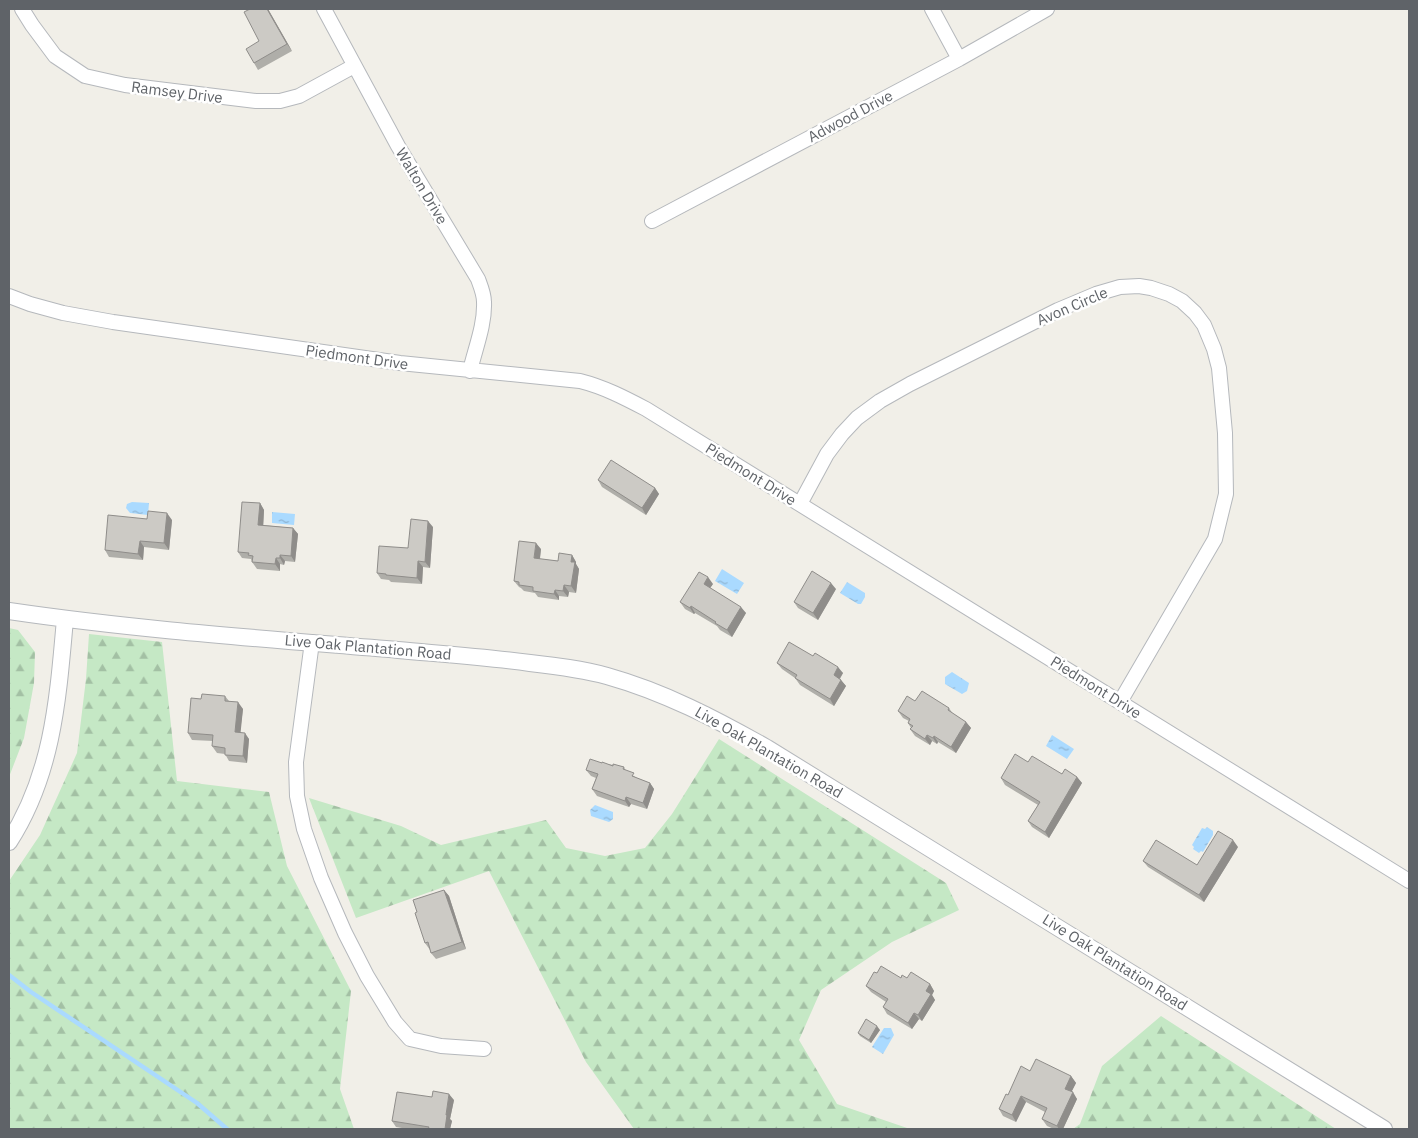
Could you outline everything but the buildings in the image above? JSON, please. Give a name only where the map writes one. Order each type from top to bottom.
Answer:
[{"type":"street","name":"Ramsey Drive","points":[[22,9],[55,56],[85,76],[125,85],[256,101],[280,101],[299,96],[354,66]]},
{"type":"street","name":"Walton Drive","points":[[324,9],[398,146],[481,286],[484,303],[482,322],[470,371]]},
{"type":"street","points":[[932,9],[959,59]]},
{"type":"street","name":"Adwood Drive","points":[[652,221],[959,59],[1047,9]]},
{"type":"street","name":"Avon Circle","points":[[800,504],[827,454],[842,434],[864,412],[910,384],[1058,310],[1096,294],[1120,287],[1139,286],[1169,294],[1182,302],[1195,313],[1204,325],[1214,349],[1219,368],[1225,433],[1226,494],[1215,539],[1120,702]]},
{"type":"street","name":"Piedmont Drive","points":[[9,296],[63,313],[113,322],[400,363],[549,377],[596,385],[620,395],[800,504],[1409,882]]},
{"type":"street","name":"Live Oak Plantation Road","points":[[9,611],[98,624],[494,658],[569,667],[606,675],[640,686],[729,726],[767,748],[1136,974],[1384,1129]]},
{"type":"street","points":[[9,842],[18,828],[33,794],[51,738],[57,701],[65,619]]},
{"type":"street","points":[[312,642],[296,762],[297,796],[304,829],[325,886],[367,976],[394,1022],[410,1039],[440,1046],[484,1049]]},
{"type":"green space","points":[[9,628],[18,630],[35,652],[34,683],[24,738],[9,777]]},
{"type":"green space","points":[[89,634],[162,642],[177,781],[269,792],[287,866],[351,991],[340,1089],[354,1129],[9,1129],[9,881],[40,835],[77,753],[86,679]]},
{"type":"green space","points":[[719,739],[946,883],[959,910],[892,942],[821,990],[799,1040],[837,1104],[910,1129],[634,1129],[586,1062],[489,871],[356,918],[309,798],[401,826],[441,845],[546,820],[566,848],[605,856],[645,848],[672,814]]},
{"type":"green space","points":[[1161,1016],[1336,1129],[1073,1129],[1080,1124],[1102,1066]]},
{"type":"water","points":[[132,502],[149,503],[148,515],[130,513],[126,508],[127,504]]},
{"type":"water","points":[[272,512],[295,514],[294,525],[272,523]]},
{"type":"water","points":[[722,569],[744,583],[737,594],[715,581]]},
{"type":"water","points":[[847,582],[865,593],[861,604],[840,593]]},
{"type":"water","points":[[952,672],[969,683],[967,691],[962,694],[945,684],[945,677]]},
{"type":"water","points":[[1052,735],[1074,749],[1067,759],[1046,746]]},
{"type":"water","points":[[595,805],[613,812],[613,819],[609,822],[591,816],[590,810]]},
{"type":"water","points":[[1207,827],[1213,831],[1213,835],[1203,852],[1199,853],[1193,849],[1192,845],[1202,828],[1205,829]]},
{"type":"water","points":[[884,1028],[891,1028],[894,1035],[883,1054],[872,1047]]},
{"type":"waterway","points":[[9,975],[31,992],[197,1103],[227,1129]]}]
